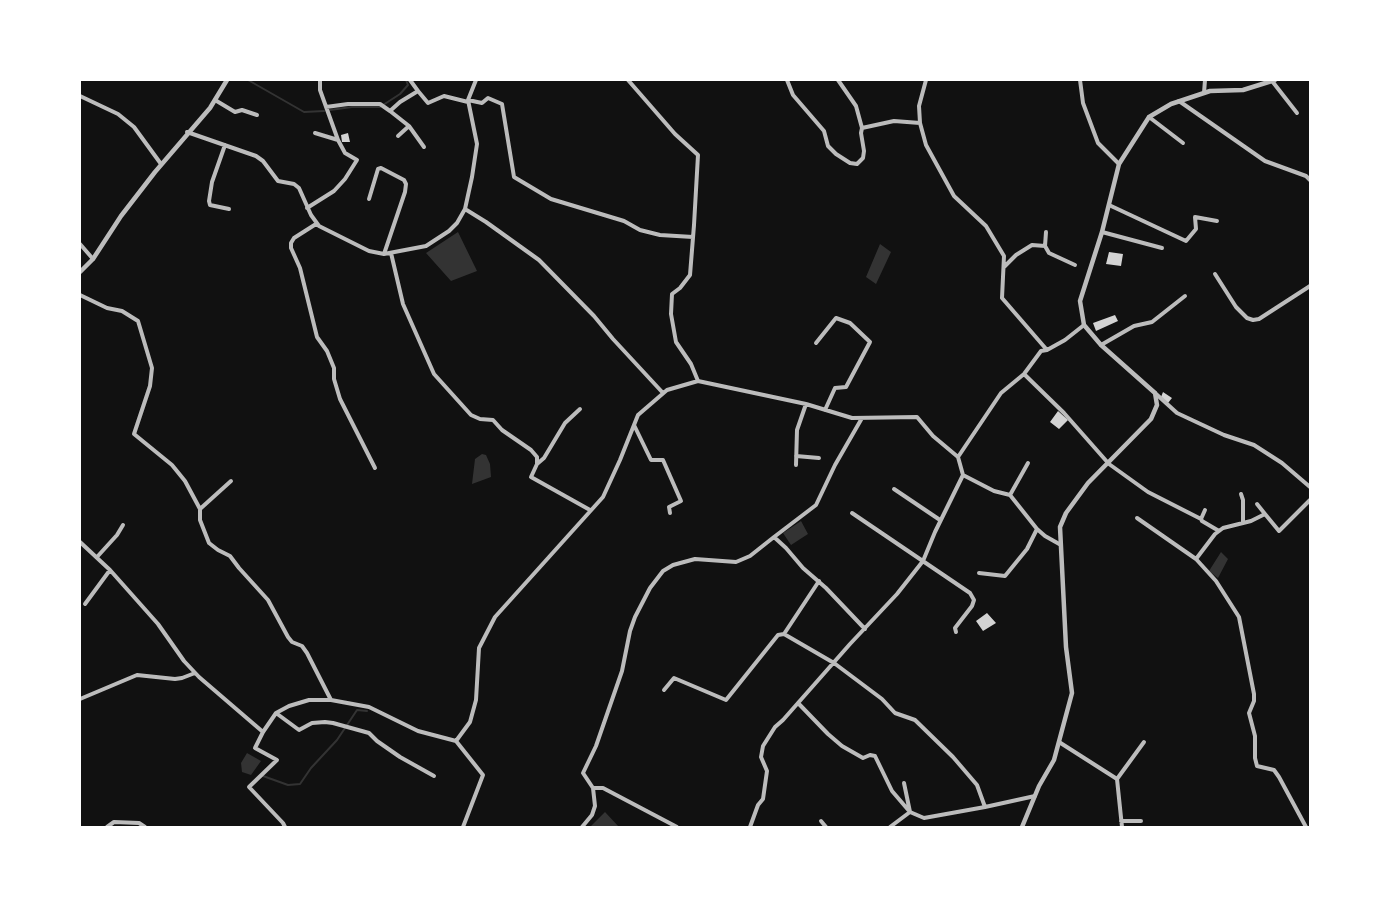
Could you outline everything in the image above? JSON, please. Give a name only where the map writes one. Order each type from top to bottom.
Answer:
[{"type":"street","points":[[80,272],[93,259],[121,216],[161,164],[215,100],[227,80]]},
{"type":"street","points":[[307,208],[334,191],[358,160],[345,153],[338,140],[320,90],[320,80]]},
{"type":"street","points":[[410,80],[428,103],[444,96],[482,103],[488,98],[502,104],[514,177],[551,199],[624,221],[640,230],[660,235],[693,237]]},
{"type":"street","points":[[187,132],[256,156],[263,161],[278,181],[294,184],[299,188],[316,224],[369,251],[384,254],[391,253],[426,246],[449,231],[465,209],[477,144],[468,101],[476,80]]},
{"type":"street","points":[[628,80],[675,134],[698,155],[690,275],[680,288],[672,294],[671,314],[676,342],[691,364],[698,381]]},
{"type":"street","points":[[787,80],[793,95],[824,131],[828,146],[850,163],[857,164],[863,158],[864,151],[862,128],[856,106],[838,80]]},
{"type":"street","points":[[926,80],[919,106],[920,123],[926,145],[954,196],[986,226],[1004,256],[1002,298],[1047,350]]},
{"type":"street","points":[[1080,80],[1083,103],[1098,143],[1119,164]]},
{"type":"street","points":[[1204,80],[1204,93]]},
{"type":"street","points":[[1297,113],[1273,80],[1243,90],[1210,91],[1179,101],[1149,116],[1119,164],[1102,232],[1080,301],[1084,325],[1101,345],[1177,413],[1224,435],[1254,446],[1282,463],[1310,487]]},
{"type":"street","points":[[390,111],[400,102],[418,92]]},
{"type":"street","points":[[80,96],[118,114],[134,127],[161,164]]},
{"type":"street","points":[[215,100],[235,112],[242,110],[257,115]]},
{"type":"street","points":[[1179,101],[1265,161],[1306,176],[1310,180]]},
{"type":"street","points":[[327,110],[348,104],[380,104],[409,126],[424,147]]},
{"type":"street","points":[[1149,116],[1183,143]]},
{"type":"street","points":[[862,128],[894,121],[920,123]]},
{"type":"street","points":[[398,136],[409,126]]},
{"type":"street","points":[[315,133],[338,140]]},
{"type":"street","points":[[226,145],[212,182],[209,201],[210,204],[229,209]]},
{"type":"street","points":[[369,199],[378,169],[381,168],[404,180],[406,184],[384,254]]},
{"type":"street","points":[[1109,206],[1186,241],[1196,229],[1195,217],[1217,221]]},
{"type":"street","points":[[465,209],[539,260],[594,316],[663,393]]},
{"type":"street","points":[[316,224],[294,238],[291,248],[300,268],[317,337],[327,351],[334,368],[334,379],[340,399],[375,468]]},
{"type":"street","points":[[1046,232],[1045,246],[1049,253],[1075,265]]},
{"type":"street","points":[[1102,232],[1162,248]]},
{"type":"street","points":[[80,244],[93,259]]},
{"type":"street","points":[[1004,267],[1016,255],[1032,245],[1045,246]]},
{"type":"street","points":[[391,253],[403,304],[434,374],[471,416],[493,420],[502,430],[537,457],[537,464],[532,477],[590,510]]},
{"type":"street","points":[[1215,274],[1236,307],[1247,318],[1253,320],[1259,319],[1310,286]]},
{"type":"street","points":[[80,295],[107,308],[122,311],[138,321],[152,368],[150,386],[134,434],[172,465],[185,480],[200,509],[200,520],[209,543],[230,556],[268,600],[288,637],[292,642],[302,646],[307,653],[331,700]]},
{"type":"street","points":[[1101,345],[1134,326],[1152,322],[1185,296]]},
{"type":"street","points":[[816,343],[836,318],[850,324],[870,342],[846,387],[835,388],[825,410]]},
{"type":"street","points":[[958,457],[1001,392],[1024,374],[1041,351],[1047,350],[1065,340],[1084,325]]},
{"type":"street","points":[[1024,374],[1064,413],[1108,464],[1148,492],[1201,519],[1202,522],[1219,531]]},
{"type":"street","points":[[456,741],[470,722],[476,700],[479,648],[495,617],[603,497],[638,415],[667,390],[698,381],[806,404],[852,418],[917,418],[933,436],[958,457],[963,475],[940,520],[923,560],[898,594],[776,726],[763,746],[761,757],[767,771],[763,799],[750,827]]},
{"type":"street","points":[[1022,827],[1035,796],[1054,760],[1072,693],[1066,647],[1060,528],[1066,513],[1088,483],[1151,419],[1157,405],[1155,393]]},
{"type":"street","points":[[796,465],[797,430],[806,404]]},
{"type":"street","points":[[537,464],[544,458],[565,423],[580,409]]},
{"type":"street","points":[[582,827],[592,815],[595,806],[593,788],[583,773],[596,746],[622,671],[630,631],[650,588],[663,571],[674,565],[696,559],[736,562],[750,556],[816,505],[835,464],[862,418]]},
{"type":"street","points":[[634,425],[651,460],[663,460],[681,501],[669,507],[670,513]]},
{"type":"street","points":[[796,456],[818,458]]},
{"type":"street","points":[[1010,495],[1028,463]]},
{"type":"street","points":[[963,475],[994,491],[1010,495],[1037,529],[1061,545]]},
{"type":"street","points":[[200,509],[231,481]]},
{"type":"street","points":[[894,489],[940,520]]},
{"type":"street","points":[[1242,494],[1243,522]]},
{"type":"street","points":[[1257,504],[1279,531],[1310,500]]},
{"type":"street","points":[[1201,519],[1206,510]]},
{"type":"street","points":[[852,513],[970,593],[974,600],[972,606],[955,628],[956,632]]},
{"type":"street","points":[[1196,559],[1219,531],[1251,521],[1265,514]]},
{"type":"street","points":[[1136,518],[1196,559],[1216,581],[1239,617],[1254,694],[1254,701],[1249,712],[1255,736],[1257,766],[1274,770],[1306,827]]},
{"type":"street","points":[[97,557],[117,535],[123,525]]},
{"type":"street","points":[[979,574],[1005,576],[1027,549],[1037,529]]},
{"type":"street","points":[[774,537],[865,629]]},
{"type":"street","points":[[80,542],[110,570],[158,624],[195,673],[263,732]]},
{"type":"street","points":[[85,604],[110,570]]},
{"type":"street","points":[[784,634],[819,581]]},
{"type":"street","points":[[664,690],[674,678],[726,700],[778,635],[784,634],[834,663],[882,699],[894,713],[915,720],[953,757],[977,785],[985,807]]},
{"type":"street","points":[[80,699],[137,675],[175,679],[195,673]]},
{"type":"street","points":[[285,827],[249,787],[277,760],[255,748],[276,713],[289,706],[309,700],[331,700],[369,708],[418,731],[456,741],[483,775],[463,827]]},
{"type":"street","points":[[798,703],[842,746],[863,758],[870,755],[875,756],[892,791],[910,812],[924,818],[1035,796]]},
{"type":"street","points":[[276,713],[299,730],[312,723],[333,723],[369,732],[377,741],[400,757],[434,776]]},
{"type":"street","points":[[1059,742],[1117,779]]},
{"type":"street","points":[[1122,827],[1117,779],[1144,742]]},
{"type":"street","points":[[904,783],[910,812]]},
{"type":"street","points":[[593,788],[603,788],[676,827]]},
{"type":"street","points":[[890,827],[910,812]]},
{"type":"street","points":[[821,821],[826,827]]},
{"type":"street","points":[[1121,821],[1141,821]]},
{"type":"street","points":[[107,827],[114,822],[122,822],[139,823],[145,827]]},
{"type":"shaded area","points":[[458,232],[477,271],[451,281],[426,253]]},
{"type":"shaded area","points":[[880,244],[891,252],[876,284],[866,277]]},
{"type":"shaded area","points":[[482,454],[486,455],[490,464],[491,477],[472,484],[475,459]]},
{"type":"shaded area","points":[[801,521],[808,534],[791,545],[783,533]]},
{"type":"shaded area","points":[[1221,552],[1228,559],[1218,578],[1209,571]]},
{"type":"shaded area","points":[[247,753],[261,761],[251,775],[242,772],[241,763]]},
{"type":"shaded area","points":[[605,812],[619,827],[590,827]]},
{"type":"building","points":[[348,133],[350,142],[342,142],[341,135]]},
{"type":"building","points":[[1109,252],[1123,254],[1121,266],[1106,264]]},
{"type":"building","points":[[1115,315],[1118,321],[1096,331],[1093,323]]},
{"type":"building","points":[[1163,392],[1172,398],[1168,403],[1161,397]]},
{"type":"building","points":[[1058,411],[1068,420],[1059,429],[1050,422]]},
{"type":"building","points":[[987,613],[996,623],[983,631],[976,621]]},
{"type":"waterway","points":[[248,80],[304,112],[324,111]]},
{"type":"waterway","points":[[330,110],[352,107],[380,107],[400,94],[408,85],[406,80]]},
{"type":"waterway","points":[[263,776],[288,785],[300,784],[311,768],[337,740],[357,710],[367,711]]}]
